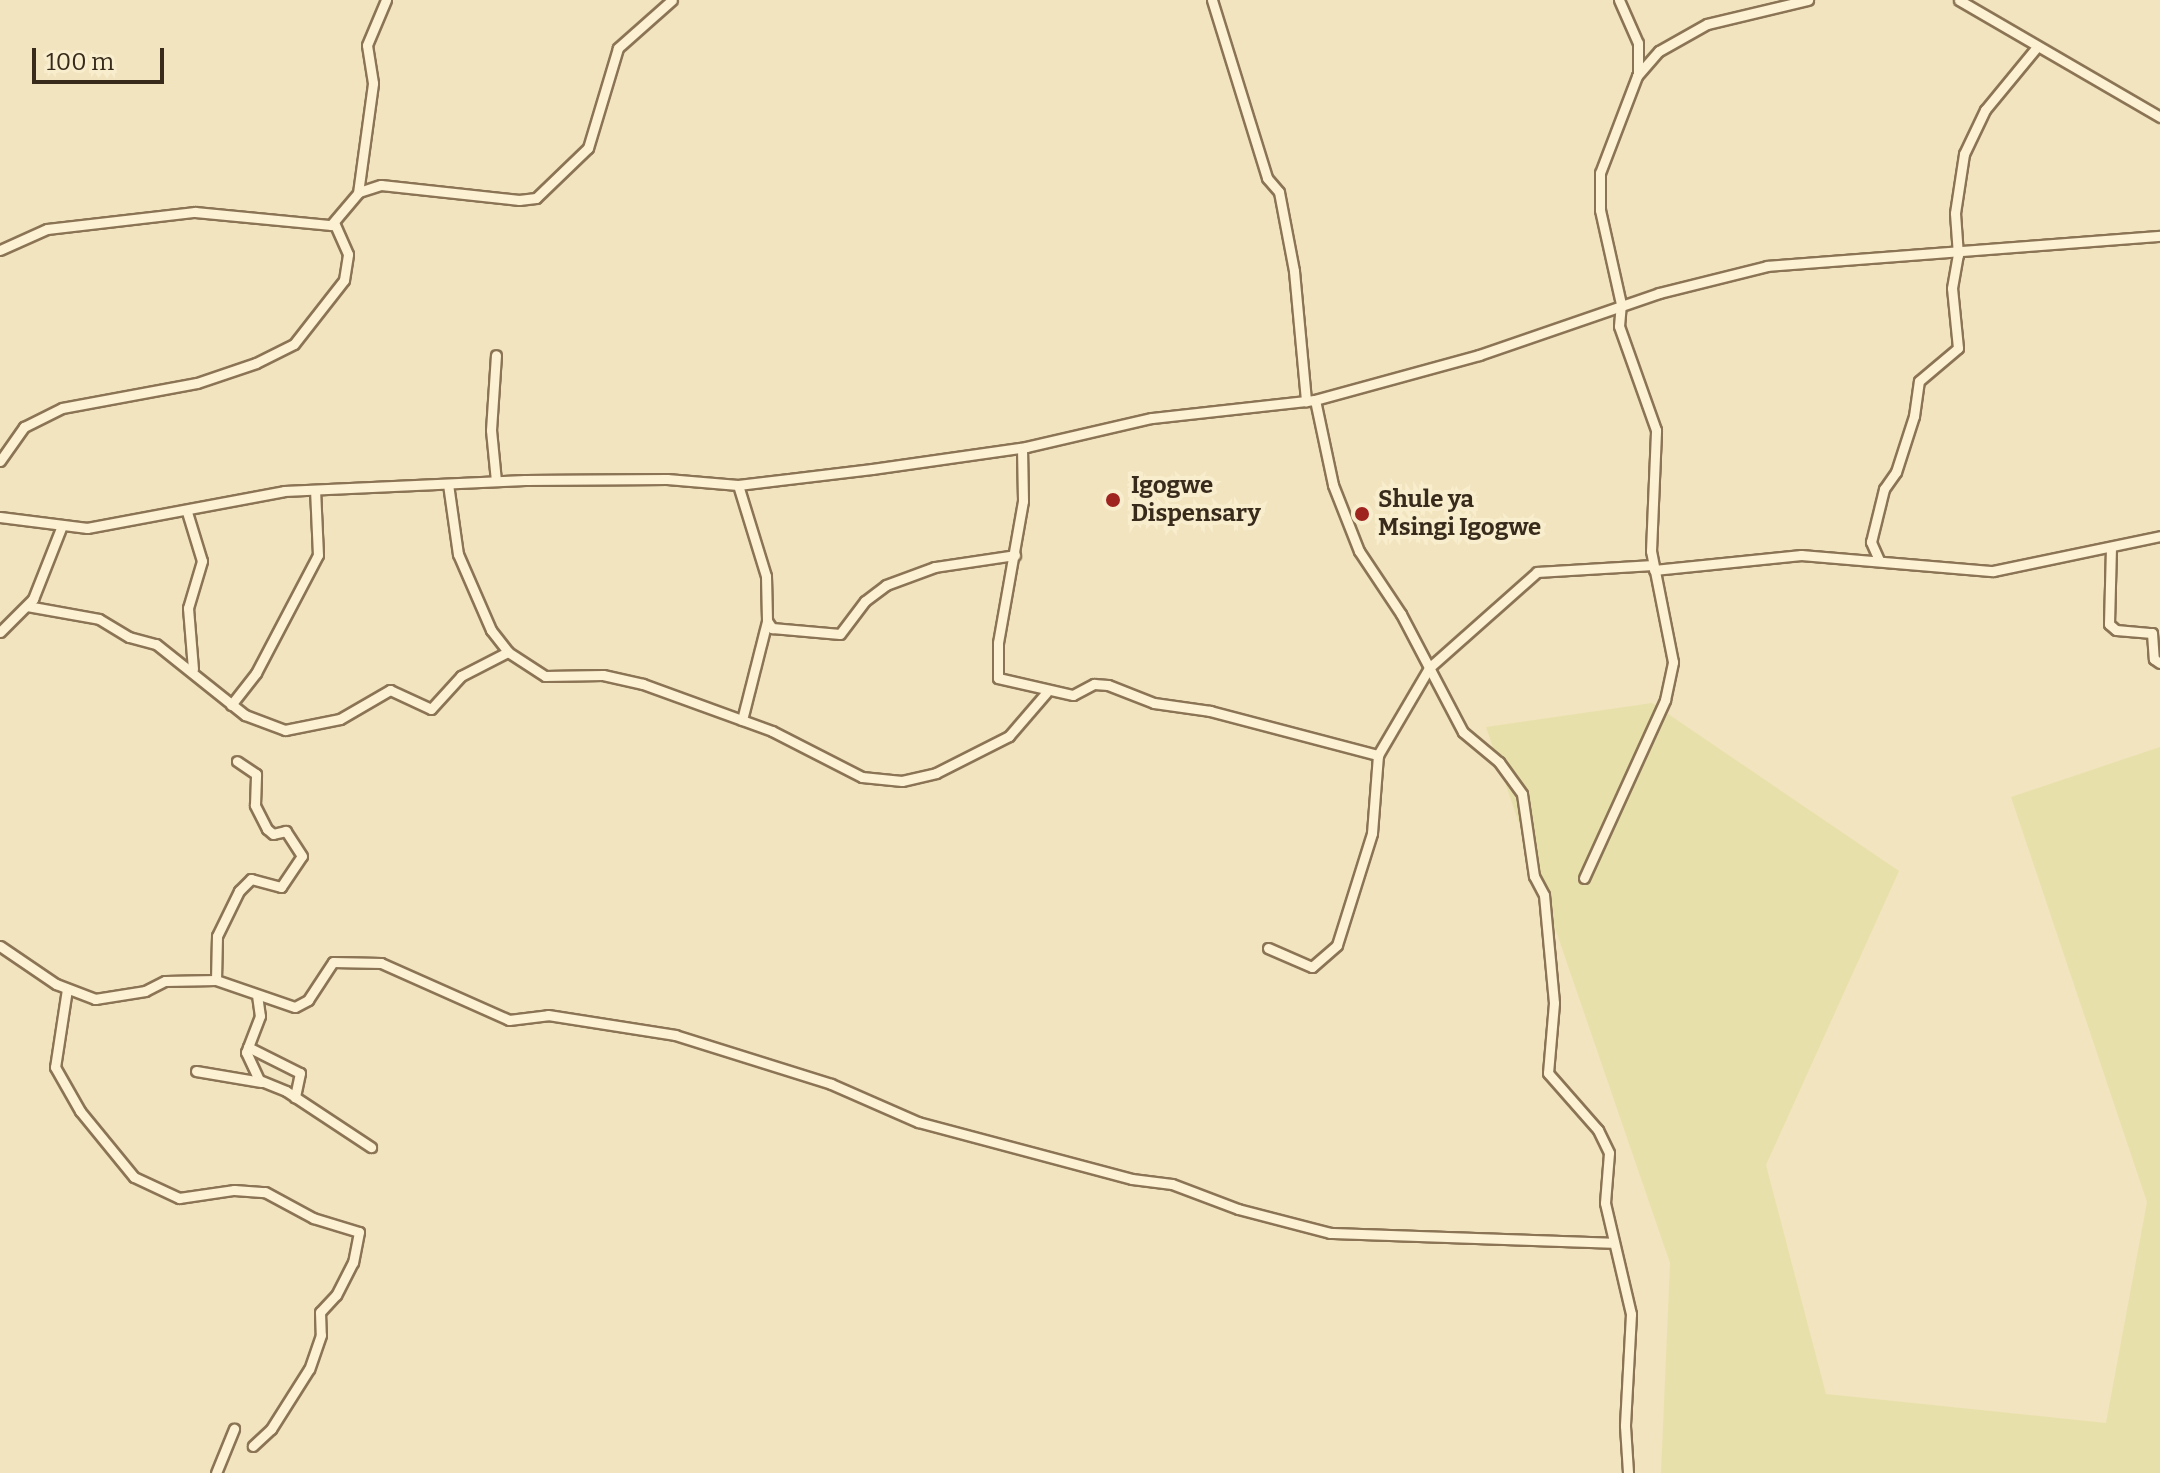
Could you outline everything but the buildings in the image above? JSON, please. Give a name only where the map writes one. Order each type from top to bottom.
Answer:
[{"type":"street","points":[[0,250],[47,229],[195,212],[321,226],[334,223],[358,193],[373,83],[367,45],[386,0]]},
{"type":"street","points":[[358,193],[381,185],[519,200],[536,198],[588,148],[618,48],[672,0]]},
{"type":"street","points":[[1212,0],[1267,178],[1279,192],[1294,271],[1310,400],[1333,485],[1350,533],[1463,732],[1499,762],[1522,794],[1534,876],[1544,895],[1554,1003],[1548,1073],[1606,1143],[1605,1203],[1631,1314],[1628,1473]]},
{"type":"street","points":[[1619,0],[1638,43],[1637,76]]},
{"type":"street","points":[[1584,878],[1671,680],[1654,568],[1656,430],[1619,326],[1621,304],[1598,185],[1637,76],[1649,60],[1688,31],[1808,0]]},
{"type":"street","points":[[1959,0],[2160,117]]},
{"type":"street","points":[[1879,560],[1871,542],[1884,489],[1896,472],[1914,416],[1919,381],[1957,353],[1952,298],[1958,255],[1955,204],[1969,139],[1985,110],[2037,47]]},
{"type":"street","points":[[0,461],[24,427],[66,406],[205,381],[294,344],[344,280],[348,254],[334,223]]},
{"type":"street","points":[[0,517],[61,528],[111,526],[187,512],[263,493],[496,481],[667,479],[738,485],[1022,448],[1130,421],[1310,400],[1479,355],[1621,304],[1767,266],[1958,255],[2160,236]]},
{"type":"street","points":[[496,355],[491,430],[496,481]]},
{"type":"street","points":[[1022,448],[1015,555],[998,643],[998,678],[1046,693],[1078,695],[1094,684],[1108,685],[1154,703],[1210,711],[1378,755]]},
{"type":"street","points":[[448,484],[462,568],[491,630],[508,652],[545,676],[603,675],[742,720],[862,777],[902,781],[936,773],[1009,736],[1046,693]]},
{"type":"street","points":[[738,485],[766,576],[767,621],[742,720]]},
{"type":"street","points":[[231,705],[256,673],[318,555],[315,490]]},
{"type":"street","points":[[187,512],[202,561],[188,608],[193,669]]},
{"type":"street","points":[[0,632],[27,606],[61,528]]},
{"type":"street","points":[[1268,948],[1312,967],[1337,945],[1372,833],[1378,755],[1388,730],[1429,668],[1537,572],[1654,568],[1801,555],[1993,571],[2160,536]]},
{"type":"street","points":[[2111,547],[2109,624],[2116,630],[2152,633],[2154,659],[2160,663]]},
{"type":"street","points":[[767,621],[777,629],[840,634],[865,601],[886,585],[935,567],[1015,555]]},
{"type":"street","points":[[27,606],[101,620],[129,637],[156,644],[193,669],[231,705],[264,725],[285,730],[340,719],[390,690],[428,709],[461,676],[508,652]]},
{"type":"street","points":[[216,980],[217,936],[239,891],[251,879],[281,887],[302,856],[286,831],[273,834],[267,829],[255,805],[256,774],[237,761]]},
{"type":"street","points":[[0,946],[67,989],[95,999],[145,991],[165,981],[216,980],[295,1007],[308,1000],[331,962],[381,963],[509,1020],[543,1015],[619,1023],[701,1041],[831,1084],[918,1122],[1132,1179],[1172,1184],[1238,1209],[1330,1233],[1614,1243]]},
{"type":"street","points":[[67,989],[55,1067],[80,1111],[134,1177],[179,1198],[234,1190],[265,1192],[309,1216],[359,1232],[353,1262],[336,1295],[320,1312],[321,1335],[309,1369],[271,1429],[253,1446]]},
{"type":"street","points":[[257,995],[260,1016],[248,1047],[261,1082]]},
{"type":"street","points":[[248,1047],[300,1073],[295,1097]]},
{"type":"street","points":[[196,1071],[261,1082],[295,1097],[371,1147]]},
{"type":"street","points":[[216,1473],[234,1429]]},
{"type":"shaded area","points":[[1652,703],[1899,871],[1766,1165],[1826,1394],[2106,1423],[2147,1202],[2011,797],[2160,747],[2160,1473],[1661,1473],[1670,1263],[1486,727]]},
{"type":"place","name":"Igogwe Dispensary","points":[[1113,500]]},
{"type":"place","name":"Shule ya Msingi Igogwe","points":[[1362,514]]}]
